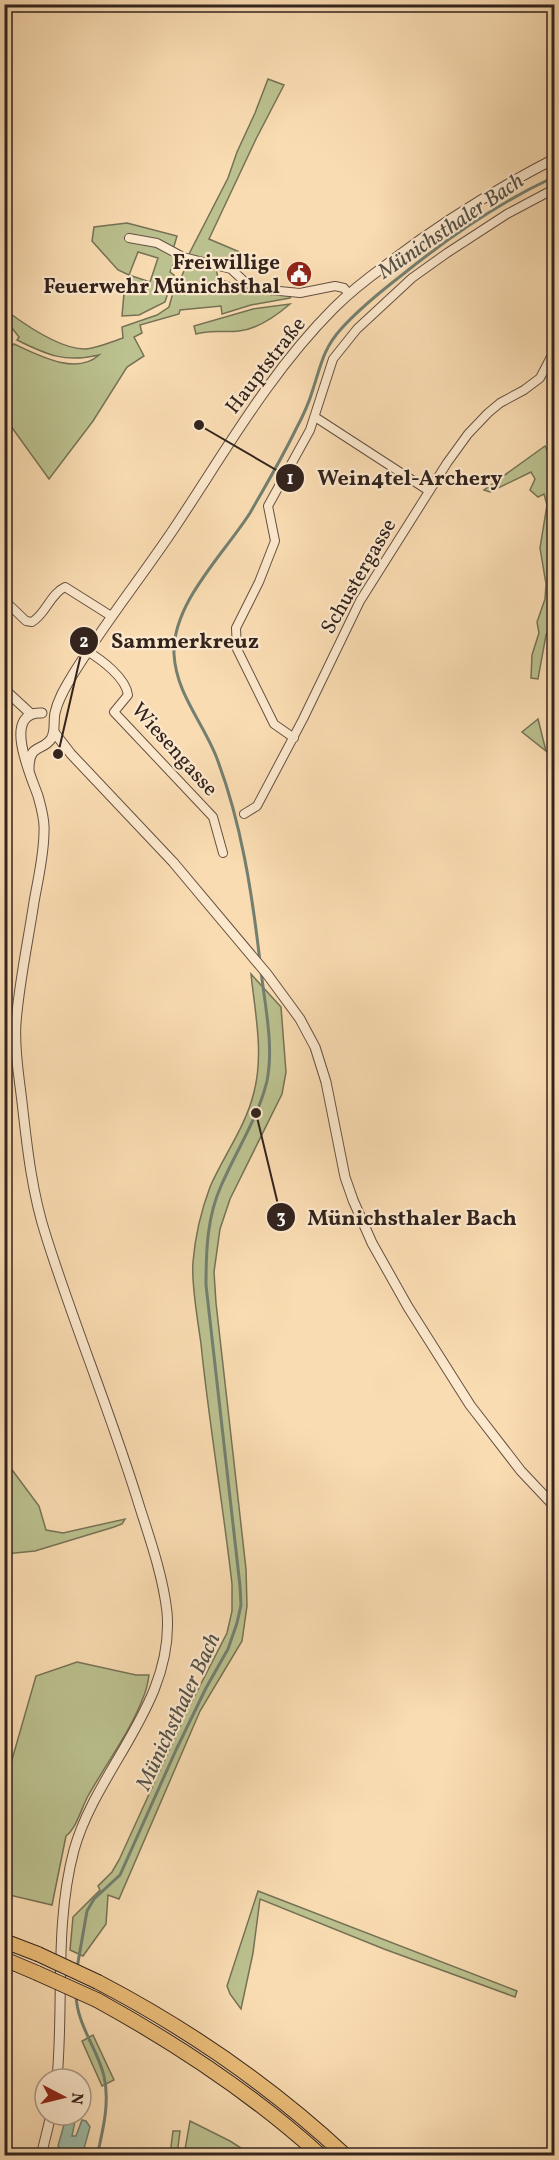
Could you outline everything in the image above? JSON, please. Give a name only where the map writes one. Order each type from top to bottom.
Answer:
[{"type":"highway","points":[[4,1941],[98,1982],[159,2015],[220,2054],[277,2095],[346,2156]]},
{"type":"highway","points":[[4,1959],[97,2000],[142,2025],[211,2068],[266,2109],[321,2156]]},
{"type":"street","name":"Hauptstraße","points":[[53,728],[59,699],[87,651],[159,551],[252,409],[311,333],[350,294],[445,222],[554,159]]},
{"type":"street","points":[[294,738],[274,724],[237,649],[236,628],[259,582],[274,542],[268,506],[291,467],[315,417],[328,369],[339,349],[357,329],[412,278],[507,214],[555,189]]},
{"type":"street","points":[[129,238],[157,243],[183,257],[231,269],[245,282],[259,288],[300,292],[335,286],[344,288],[350,294]]},
{"type":"street","name":"Schustergasse","points":[[244,814],[257,806],[294,738],[360,601],[429,491],[468,434],[500,403],[540,378],[555,351]]},
{"type":"street","points":[[315,417],[429,491]]},
{"type":"street","points":[[4,600],[26,621],[32,622],[39,617],[57,592],[65,587],[111,616]]},
{"type":"street","name":"Wiesengasse","points":[[87,651],[96,656],[125,685],[128,695],[114,712],[213,817],[223,853]]},
{"type":"street","points":[[8,693],[31,714]]},
{"type":"street","points":[[8,693],[18,711],[24,761],[38,797],[45,830],[18,1003],[16,1035],[17,1064],[33,1189],[46,1237],[123,1451],[157,1563],[167,1624],[164,1658],[152,1695],[91,1808],[74,1849],[64,1907],[60,1950],[57,2067]]},
{"type":"street","name":"Hauptstraße","points":[[42,713],[59,699]]},
{"type":"street","points":[[21,731],[26,717],[31,714],[42,713],[50,719],[53,728],[71,754],[173,862],[267,974],[300,1019],[315,1047],[326,1082],[345,1177],[352,1200],[372,1242],[408,1307],[470,1405],[521,1471],[555,1506]]},
{"type":"street","points":[[30,777],[29,761],[34,750],[48,742],[53,728]]},
{"type":"street","points":[[21,731],[29,744],[71,754]]},
{"type":"street","points":[[41,2156],[48,2127]]},
{"type":"green space","points":[[268,79],[284,85],[209,239],[249,256],[247,265],[228,265],[188,256],[228,178]]},
{"type":"green space","points":[[127,223],[177,236],[172,253],[176,258],[170,272],[174,275],[165,302],[139,315],[122,316],[124,293],[129,275],[118,270],[92,241],[94,227]],"holes":[[[138,252],[158,258],[150,282],[129,275]]]},
{"type":"green space","points":[[188,262],[216,267],[218,279],[255,290],[292,295],[290,298],[251,305],[222,314],[221,306],[180,310],[179,314],[140,325],[142,333],[134,337],[144,356],[127,367],[93,421],[49,479],[5,418],[4,353],[14,344],[45,358],[68,364],[90,361],[99,355],[66,358],[38,350],[17,340],[19,337],[5,319],[5,315],[8,312],[35,330],[66,346],[86,349],[99,346],[123,338],[122,327],[157,315],[169,307],[174,289]]},
{"type":"green space","points":[[290,304],[253,328],[196,334],[194,326],[253,309]]},
{"type":"green space","points":[[545,446],[549,453],[554,454],[554,622],[546,635],[538,679],[531,678],[532,655],[539,633],[537,622],[545,599],[546,584],[540,548],[547,505],[544,494],[538,497],[530,490],[535,479],[531,472],[490,492],[484,490]]},
{"type":"green space","points":[[538,719],[546,751],[522,732]]},
{"type":"green space","points":[[251,974],[281,1007],[286,1072],[282,1094],[230,1199],[220,1229],[214,1272],[246,1569],[247,1606],[242,1641],[200,1711],[119,1899],[108,1895],[106,1924],[83,1956],[70,1950],[73,1917],[100,1890],[98,1886],[112,1872],[119,1860],[187,1711],[227,1633],[232,1611],[232,1584],[195,1303],[193,1271],[197,1234],[207,1196],[246,1117],[257,1077],[258,1033]]},
{"type":"green space","points":[[4,1459],[39,1506],[46,1530],[63,1533],[125,1519],[122,1524],[114,1527],[35,1551],[5,1554]]},
{"type":"green space","points":[[77,1662],[136,1675],[149,1675],[138,1711],[88,1796],[73,1828],[66,1836],[52,1905],[5,1894],[5,1784],[36,1676]]},
{"type":"green space","points":[[258,1891],[517,1991],[515,1997],[384,1949],[260,1899],[253,1953],[241,2009],[227,1986]]},
{"type":"green space","points":[[93,2035],[114,2080],[102,2086],[82,2041]]},
{"type":"green space","points":[[190,2121],[230,2141],[252,2155],[184,2155]]},
{"type":"green space","points":[[173,2131],[180,2131],[177,2155],[170,2155]]},
{"type":"shaded area","points":[[63,2127],[74,2127],[72,2136],[76,2136],[79,2127],[90,2127],[83,2152],[80,2154],[63,2151],[58,2146]]},
{"type":"waterway","name":"Münichsthaler Bach","points":[[260,962],[239,831],[225,781],[210,743],[184,694],[176,668],[174,654],[181,616],[202,580],[250,513],[274,471],[306,409],[326,350],[335,336],[378,294],[457,234],[495,209],[554,177]]},
{"type":"waterway","name":"Münichsthaler Bach","points":[[77,1968],[87,1911],[94,1899],[120,1875],[176,1750],[228,1649],[241,1605],[206,1285],[206,1260],[208,1234],[216,1198],[252,1121],[267,1081],[270,1054],[261,971]]},
{"type":"waterway","name":"Münichsthaler Bach","points":[[76,1995],[83,2026],[101,2066],[106,2086],[105,2116],[97,2156]]},
{"type":"place","name":"Freiwillige Feuerwehr Münichsthal","points":[[299,274]]},
{"type":"place","name":"Wein4tel-Archery","points":[[199,425]]},
{"type":"place","name":"Sammerkreuz","points":[[58,754]]},
{"type":"place","name":"Münichsthaler Bach","points":[[256,1113]]}]
